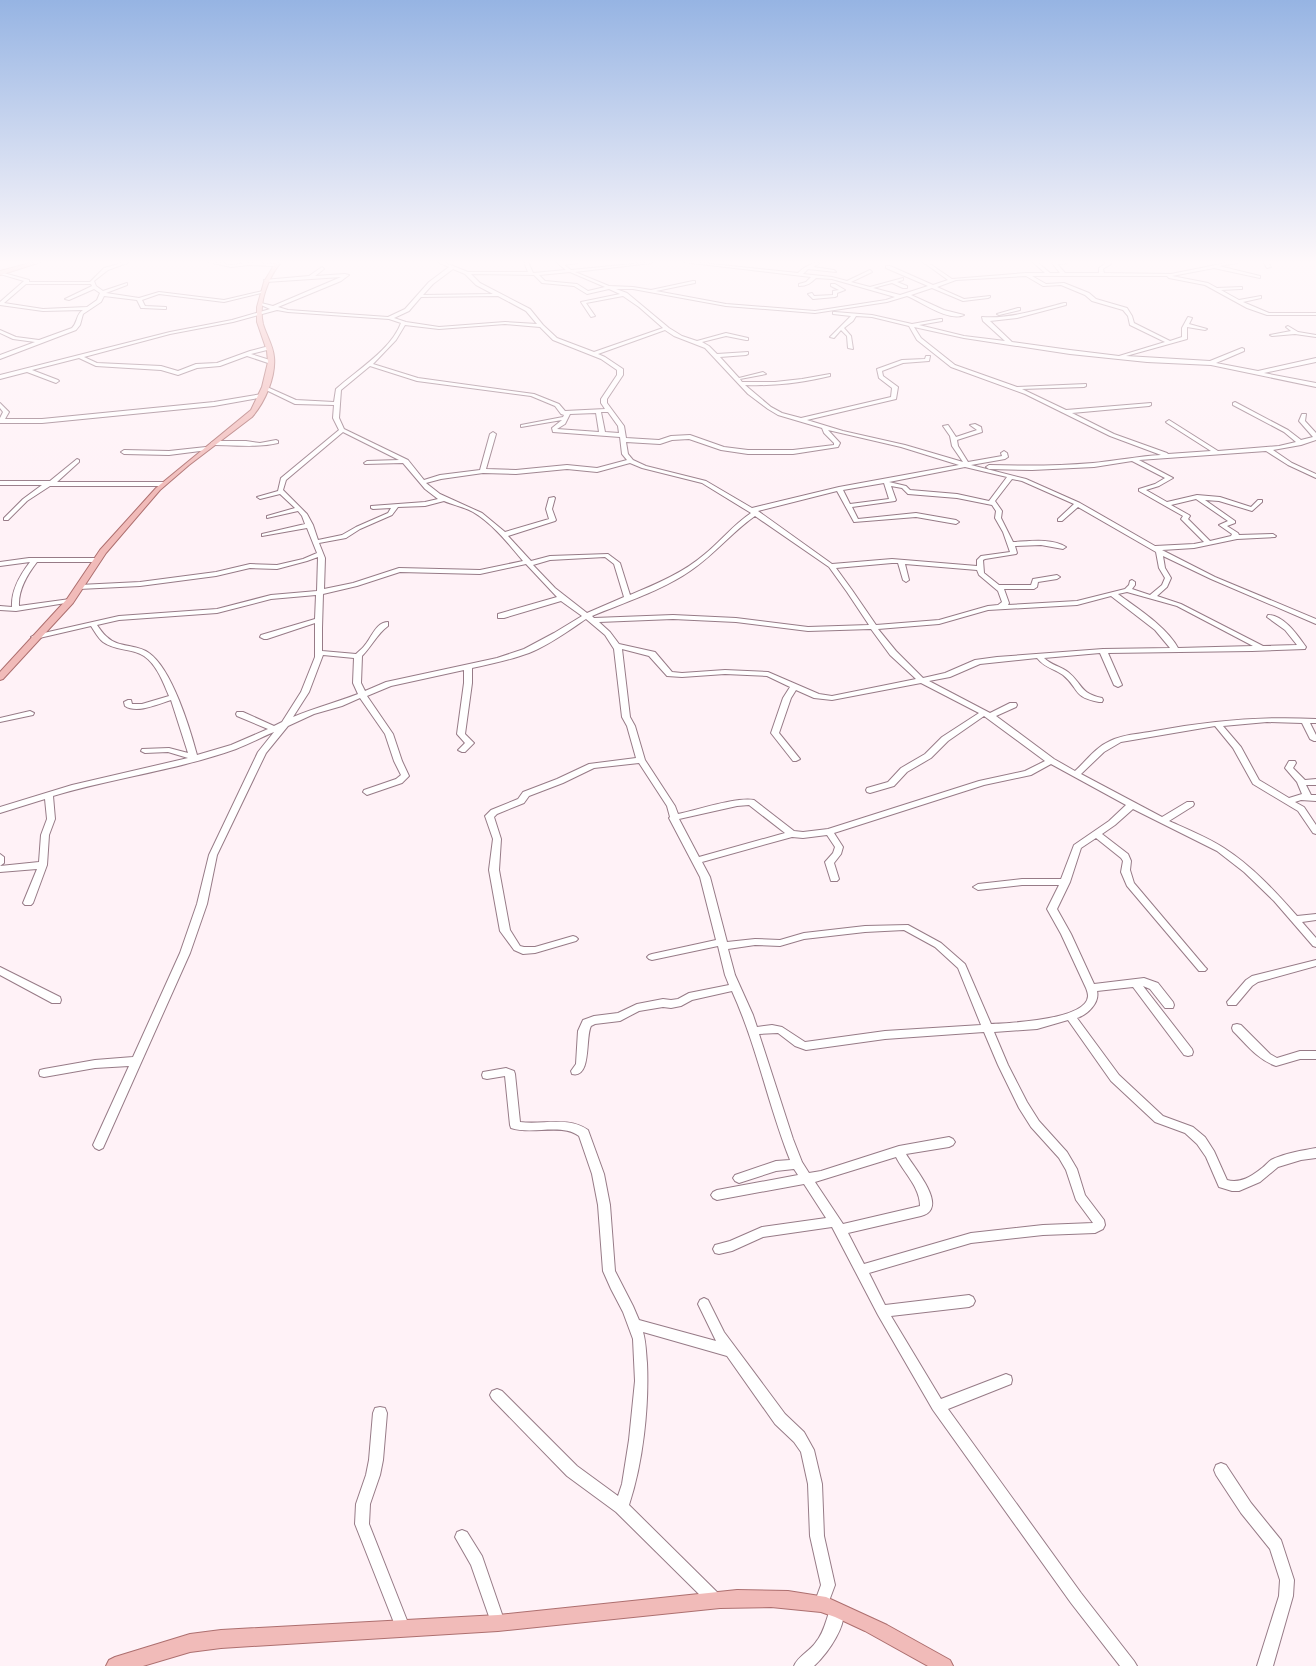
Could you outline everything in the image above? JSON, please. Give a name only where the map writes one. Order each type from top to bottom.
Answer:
[{"type":"main road","points":[[1,673],[70,601],[97,560],[163,484],[254,412],[265,388],[271,362],[266,340]]},
{"type":"main road","points":[[115,1666],[190,1643],[205,1641],[498,1623],[687,1604],[714,1599],[750,1598],[829,1607],[900,1640],[944,1666]]},
{"type":"street","points":[[24,340],[40,342]]},
{"type":"street","points":[[0,357],[46,340]]},
{"type":"street","points":[[0,377],[143,340]]},
{"type":"street","points":[[394,340],[338,390],[336,418],[342,430],[406,461],[431,491],[444,499],[479,513],[562,598],[605,629],[616,646],[626,717],[631,726],[641,760],[671,806],[673,818],[705,877],[722,944],[753,1030],[787,1140],[797,1164],[837,1226],[882,1311],[938,1406],[1076,1598],[1129,1666]]},
{"type":"street","points":[[559,340],[612,363],[621,372],[604,400],[610,410]]},
{"type":"street","points":[[594,354],[634,340]]},
{"type":"street","points":[[690,340],[698,342],[717,356],[772,410],[825,427],[903,446],[1024,480],[1078,504],[1152,548],[1213,578],[1316,622]]},
{"type":"street","points":[[698,342],[706,340]]},
{"type":"street","points":[[850,340],[851,348]]},
{"type":"street","points":[[920,340],[939,357],[961,370],[1014,388],[1112,435],[1168,456]]},
{"type":"street","points":[[987,340],[1116,358],[1211,363],[1316,385]]},
{"type":"street","points":[[1006,340],[1011,344]]},
{"type":"street","points":[[1165,340],[1170,342]]},
{"type":"street","points":[[1116,358],[1124,354],[1178,340]]},
{"type":"street","points":[[78,356],[96,364],[161,368],[178,372],[196,366],[218,365],[269,348]]},
{"type":"street","points":[[1211,363],[1242,350]]},
{"type":"street","points":[[717,356],[746,353]]},
{"type":"street","points":[[223,358],[248,354],[271,362]]},
{"type":"street","points":[[916,356],[939,357]]},
{"type":"street","points":[[800,420],[894,398],[895,387],[881,377],[879,370],[902,362],[927,360],[928,357]]},
{"type":"street","points":[[1258,372],[1316,360]]},
{"type":"street","points":[[369,364],[418,379],[532,395],[557,405],[561,412],[567,416]]},
{"type":"street","points":[[27,370],[56,381]]},
{"type":"street","points":[[741,381],[763,374]]},
{"type":"street","points":[[741,381],[776,384],[828,375]]},
{"type":"street","points":[[1014,388],[1084,384]]},
{"type":"street","points":[[265,388],[295,402],[338,404]]},
{"type":"street","points":[[0,421],[42,421],[85,415],[214,404],[262,396]]},
{"type":"street","points":[[0,404],[6,412],[0,421]]},
{"type":"street","points":[[1064,412],[1149,404]]},
{"type":"street","points":[[1235,404],[1286,431],[1301,443]]},
{"type":"street","points":[[523,426],[567,416],[610,410]]},
{"type":"street","points":[[602,434],[608,422],[610,410]]},
{"type":"street","points":[[598,411],[623,438],[625,454],[632,461],[644,467],[704,482],[754,511],[831,566],[850,591],[872,627],[921,680],[987,715],[1051,761],[1162,821],[1220,849],[1247,870],[1316,944]]},
{"type":"street","points":[[968,465],[1058,467],[1094,465],[1132,459],[1267,449],[1301,443],[1316,438],[1302,421],[1304,415]]},
{"type":"street","points":[[567,416],[563,423],[554,429],[555,431],[602,434],[660,442],[671,438],[690,437],[730,450],[793,452],[836,446],[837,443],[826,432],[825,427]]},
{"type":"street","points":[[1170,422],[1216,452]]},
{"type":"street","points":[[954,439],[980,431],[979,428],[973,425]]},
{"type":"street","points":[[946,426],[954,439],[955,446],[968,465]]},
{"type":"street","points":[[281,492],[284,479],[342,430]]},
{"type":"street","points":[[483,471],[493,434]]},
{"type":"street","points":[[214,443],[260,445],[276,442]]},
{"type":"street","points":[[1267,449],[1290,464],[1316,476]]},
{"type":"street","points":[[124,452],[169,453],[206,450]]},
{"type":"street","points":[[0,810],[49,794],[234,747],[311,712],[404,680],[499,660],[527,650],[628,598],[686,571],[707,556],[754,511],[839,489],[886,482],[1005,457],[1004,453]]},
{"type":"street","points":[[1132,459],[1170,478],[1141,490],[1187,516],[1184,520],[1208,543]]},
{"type":"street","points":[[6,520],[11,512],[25,500],[50,484],[77,461]]},
{"type":"street","points":[[366,463],[406,461]]},
{"type":"street","points":[[424,482],[440,477],[483,471],[516,472],[567,467],[597,470],[632,461]]},
{"type":"street","points":[[992,502],[1010,476]]},
{"type":"street","points":[[886,482],[904,487],[908,492],[957,496],[992,502],[999,511],[999,521],[1014,551],[1012,554],[984,557],[980,560],[979,568],[984,578],[998,586],[1034,587],[1035,580],[1057,577]]},
{"type":"street","points":[[848,506],[891,501],[893,499],[886,482]]},
{"type":"street","points":[[0,483],[163,484]]},
{"type":"street","points":[[839,489],[858,521],[916,515],[956,522]]},
{"type":"street","points":[[260,497],[281,492]]},
{"type":"street","points":[[99,1145],[185,953],[202,904],[213,855],[262,752],[284,725],[305,692],[320,653],[318,620],[323,566],[321,553],[305,515],[281,492]]},
{"type":"street","points":[[1166,504],[1197,497],[1220,499],[1252,508],[1260,501]]},
{"type":"street","points":[[1197,497],[1233,522],[1222,525],[1236,534],[1233,538]]},
{"type":"street","points":[[503,536],[553,520],[549,509],[552,498]]},
{"type":"street","points":[[373,507],[424,504],[444,499]]},
{"type":"street","points":[[1060,520],[1078,504]]},
{"type":"street","points":[[316,542],[344,537],[358,528],[390,514],[395,506]]},
{"type":"street","points":[[269,517],[300,510]]},
{"type":"street","points":[[264,534],[310,525]]},
{"type":"street","points":[[1152,548],[1208,543],[1257,535],[1273,536]]},
{"type":"street","points":[[1011,544],[1036,543],[1063,547]]},
{"type":"street","points":[[1153,596],[1165,586],[1168,578],[1162,568],[1159,551]]},
{"type":"street","points":[[79,587],[148,583],[216,574],[250,566],[277,567],[305,560],[321,553]]},
{"type":"street","points":[[35,637],[129,617],[217,611],[271,597],[321,593],[355,585],[400,570],[480,572],[550,558],[602,555],[610,557],[622,574],[628,598]]},
{"type":"street","points":[[0,564],[35,560],[97,560]]},
{"type":"street","points":[[16,609],[14,598],[28,568],[35,560]]},
{"type":"street","points":[[831,566],[875,561],[979,568]]},
{"type":"street","points":[[901,562],[906,580]]},
{"type":"street","points":[[1127,590],[1132,585],[1132,582]]},
{"type":"street","points":[[998,586],[1006,602],[1000,607]]},
{"type":"street","points":[[589,618],[673,616],[736,620],[808,629],[872,627],[939,622],[972,611],[1000,607],[1068,604],[1127,590],[1153,596],[1178,605],[1259,645],[1260,647],[1258,648]]},
{"type":"street","points":[[1113,594],[1128,604],[1170,640],[1175,650]]},
{"type":"street","points":[[501,616],[562,598]]},
{"type":"street","points":[[0,608],[16,609],[70,601]]},
{"type":"street","points":[[616,646],[652,654],[670,674],[757,673],[772,675],[794,687],[817,696],[832,698],[947,675],[978,662],[997,659],[1103,651],[1302,647],[1288,628],[1271,617]]},
{"type":"street","points":[[264,637],[318,620]]},
{"type":"street","points":[[93,624],[108,642],[149,655],[174,697],[194,757]]},
{"type":"street","points":[[367,792],[399,781],[405,776],[389,734],[365,700],[357,683],[358,656],[368,646],[378,629],[385,624]]},
{"type":"street","points":[[1103,651],[1118,685]]},
{"type":"street","points":[[320,653],[358,656]]},
{"type":"street","points":[[1039,656],[1047,667],[1065,673],[1086,698],[1099,700]]},
{"type":"street","points":[[462,750],[470,743],[461,734],[469,681],[468,666]]},
{"type":"street","points":[[794,687],[787,698],[775,733],[796,759]]},
{"type":"street","points":[[128,702],[129,706],[142,706],[174,697]]},
{"type":"street","points":[[870,790],[891,784],[904,770],[928,756],[945,739],[987,715],[1013,705]]},
{"type":"street","points":[[0,720],[30,713]]},
{"type":"street","points":[[240,714],[275,729]]},
{"type":"street","points":[[1076,774],[1110,742],[1217,724],[1255,720],[1316,721]]},
{"type":"street","points":[[1305,720],[1314,739]]},
{"type":"street","points":[[1217,724],[1237,747],[1256,782],[1301,809],[1316,831]]},
{"type":"street","points":[[145,751],[169,750],[194,757]]},
{"type":"street","points":[[573,939],[535,950],[523,951],[516,948],[503,925],[494,870],[497,839],[489,816],[494,812],[521,802],[526,794],[592,766],[641,760]]},
{"type":"street","points":[[696,860],[792,834],[803,835],[829,832],[982,783],[1028,773],[1051,761]]},
{"type":"street","points":[[1292,763],[1289,768],[1303,783],[1301,783],[1312,798]]},
{"type":"street","points":[[1303,783],[1316,782]]},
{"type":"street","points":[[28,902],[43,865],[45,836],[52,819],[49,794]]},
{"type":"street","points":[[1288,801],[1295,798],[1312,798]]},
{"type":"street","points":[[673,818],[737,803],[751,802],[792,834]]},
{"type":"street","points":[[1162,821],[1190,804]]},
{"type":"street","points":[[753,1030],[775,1029],[783,1031],[795,1042],[806,1046],[885,1034],[1037,1025],[1080,1013],[1090,1003],[1093,996],[1066,934],[1052,912],[1053,904],[1065,882],[1077,847],[1132,805]]},
{"type":"street","points":[[829,832],[839,847],[837,854],[829,862],[834,879]]},
{"type":"street","points":[[1096,834],[1125,856],[1128,861],[1124,868],[1130,884],[1202,969]]},
{"type":"street","points":[[0,857],[0,863]]},
{"type":"street","points":[[0,869],[43,865]]},
{"type":"street","points":[[978,887],[1022,882],[1065,882]]},
{"type":"street","points":[[1294,919],[1316,917]]},
{"type":"street","points":[[652,957],[722,944],[780,943],[791,938],[865,929],[905,928],[938,945],[962,966],[1003,1065],[1023,1105],[1035,1124],[1063,1155],[1071,1169],[1080,1197],[1098,1220],[1099,1225],[1095,1228],[1043,1230],[971,1238],[860,1270]]},
{"type":"street","points":[[1232,1002],[1248,983],[1256,979],[1316,963]]},
{"type":"street","points":[[0,971],[56,1000]]},
{"type":"street","points":[[1135,983],[1188,1052]]},
{"type":"street","points":[[1091,988],[1150,983],[1169,1005]]},
{"type":"street","points":[[576,1071],[581,1066],[583,1031],[587,1023],[594,1020],[620,1017],[637,1008],[681,1002],[689,997],[736,987]]},
{"type":"street","points":[[1070,1016],[1104,1065],[1130,1092],[1159,1119],[1190,1131],[1198,1138],[1207,1149],[1223,1184],[1237,1187],[1260,1177],[1270,1170],[1274,1164],[1301,1155],[1316,1153]]},
{"type":"street","points":[[1237,1028],[1266,1057],[1276,1062],[1300,1055],[1316,1055]]},
{"type":"street","points":[[44,1073],[95,1064],[137,1061]]},
{"type":"street","points":[[487,1075],[506,1072],[510,1074],[515,1125],[576,1128],[584,1133],[598,1174],[604,1205],[609,1271],[615,1286],[629,1310],[639,1339],[640,1390],[636,1440],[629,1484],[621,1507]]},
{"type":"street","points":[[717,1195],[821,1176],[899,1151],[949,1142]]},
{"type":"street","points":[[719,1249],[732,1246],[762,1232],[837,1226],[921,1211],[926,1208],[927,1201],[902,1161],[899,1151]]},
{"type":"street","points":[[740,1178],[776,1166],[797,1164]]},
{"type":"street","points":[[882,1311],[969,1301]]},
{"type":"street","points":[[704,1304],[720,1336],[780,1419],[800,1436],[807,1450],[815,1484],[817,1536],[828,1585],[829,1607],[835,1623],[824,1648],[802,1666]]},
{"type":"street","points":[[634,1324],[731,1351]]},
{"type":"street","points":[[938,1406],[1006,1380]]},
{"type":"street","points":[[497,1395],[572,1471],[621,1507],[714,1599]]},
{"type":"street","points":[[380,1413],[373,1476],[364,1497],[361,1511],[362,1524],[403,1628]]},
{"type":"street","points":[[1220,1470],[1246,1508],[1276,1545],[1287,1580],[1286,1596],[1265,1666]]},
{"type":"street","points":[[462,1537],[477,1561],[498,1623]]}]
